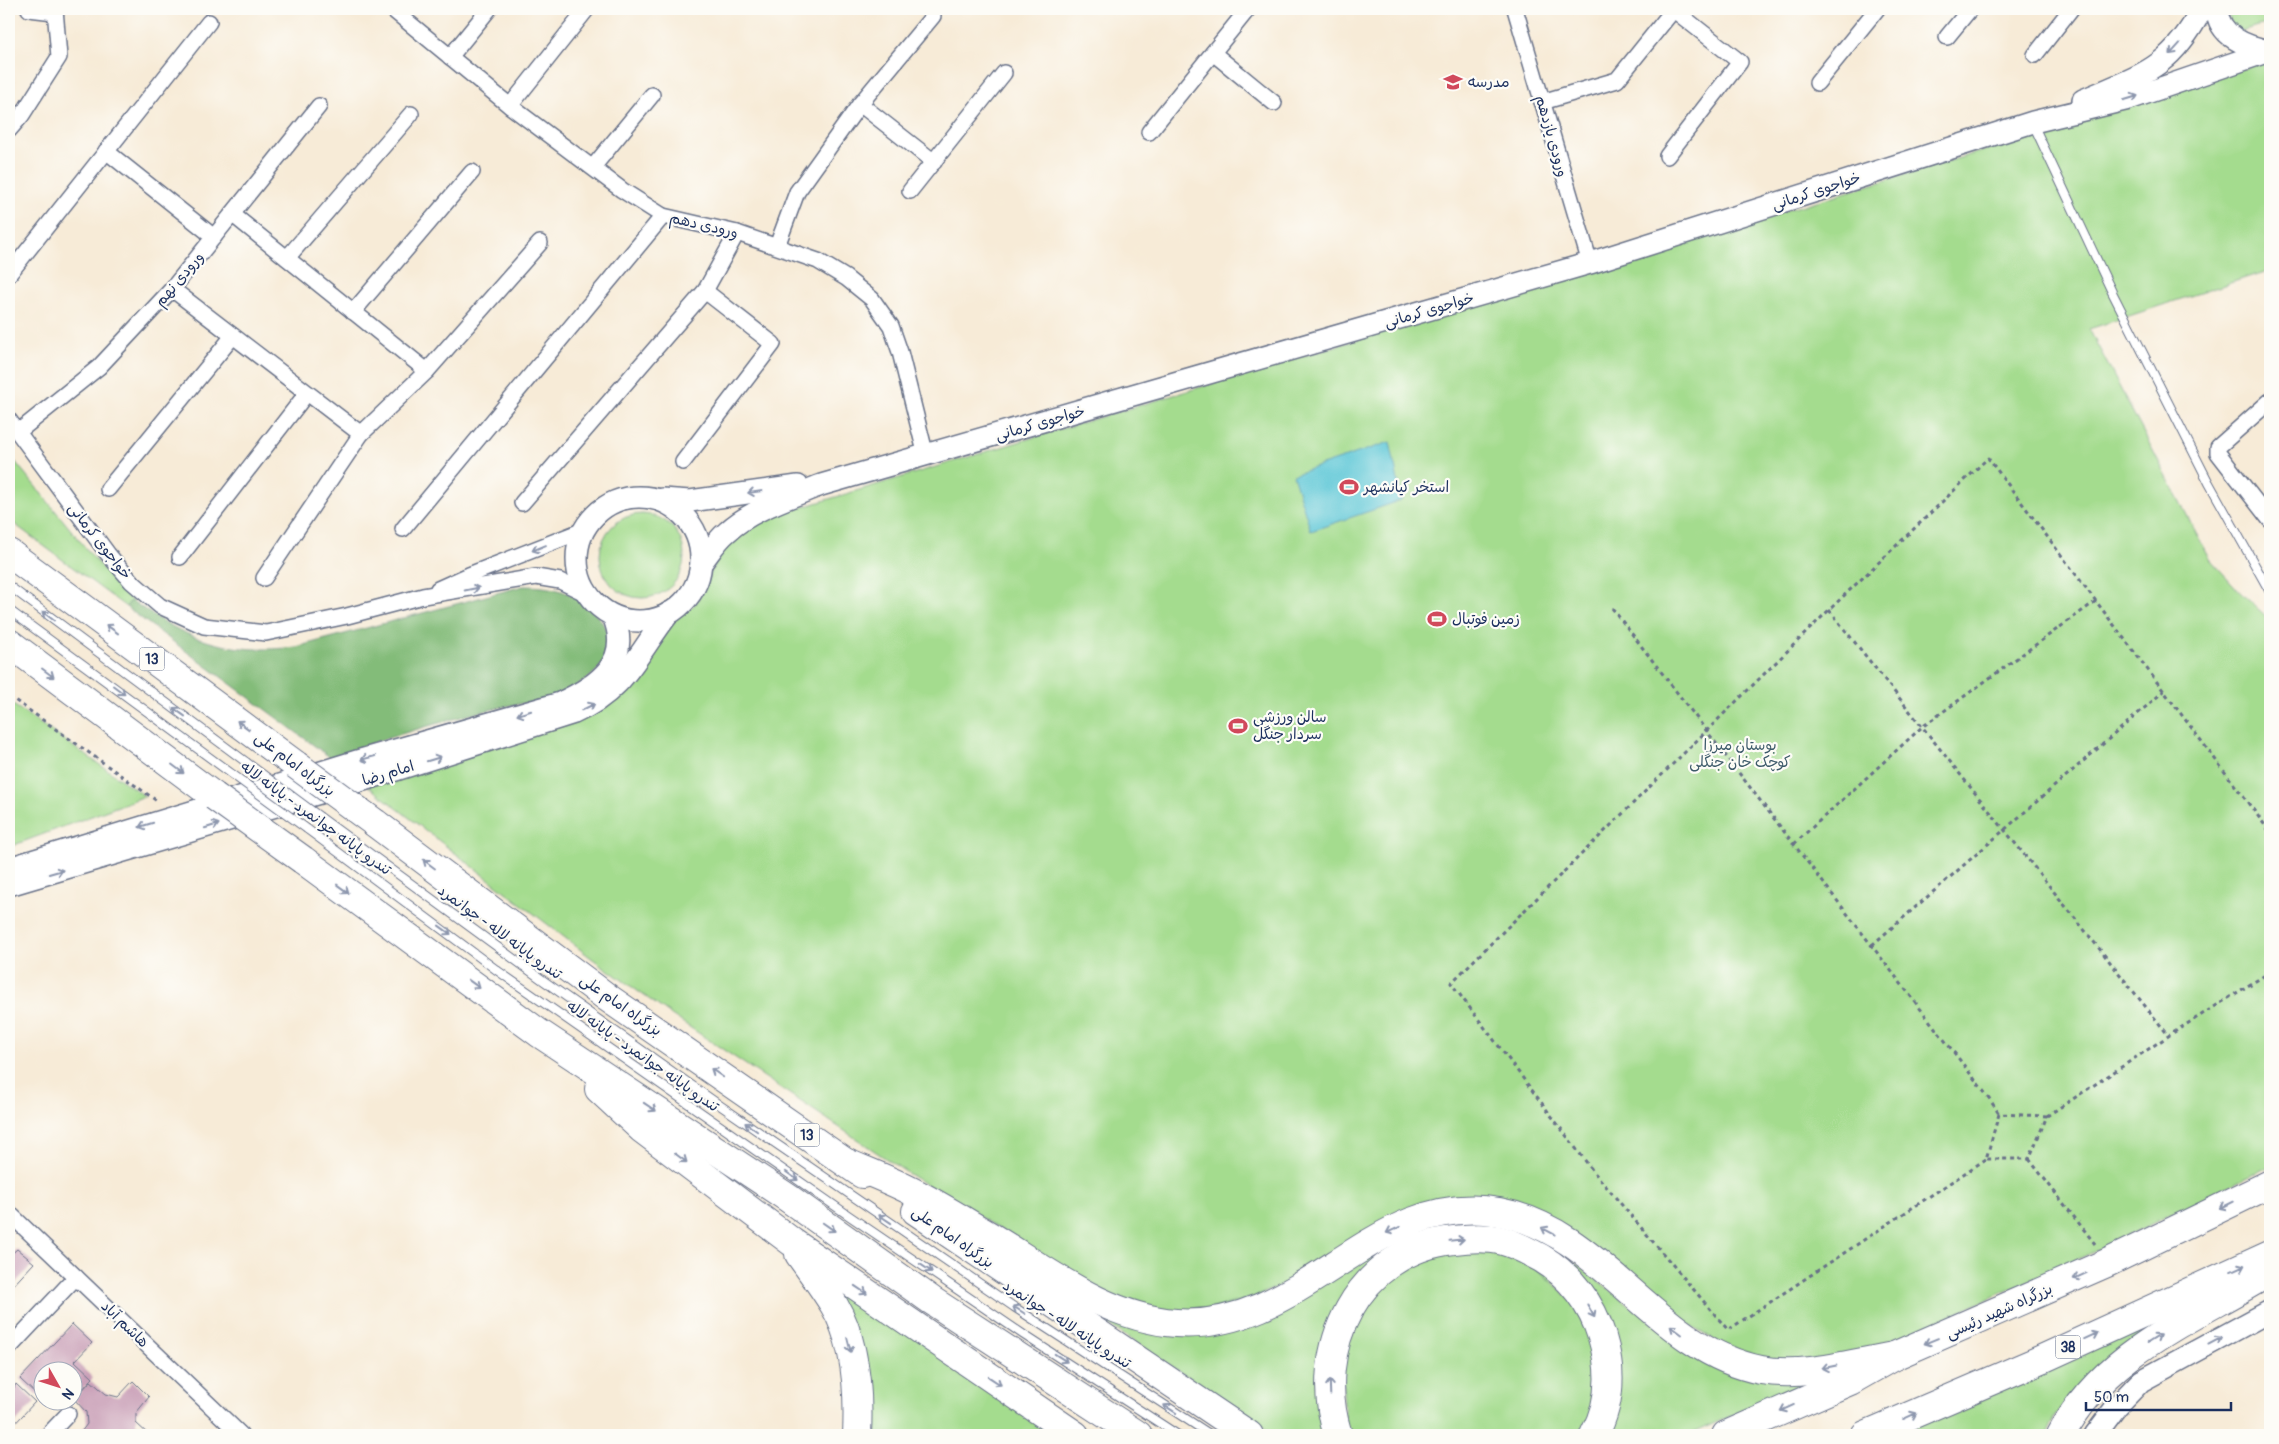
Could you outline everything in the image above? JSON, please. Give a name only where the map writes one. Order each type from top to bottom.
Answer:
[{"type":"highway","name":"بزرگراه امام علی","points":[[9,553],[375,823],[608,998],[1016,1281],[1249,1435]]},
{"type":"highway","points":[[9,644],[539,1033],[780,1193],[931,1300],[1138,1435]]},
{"type":"highway","points":[[539,1033],[642,1129],[792,1242],[1075,1435]]},
{"type":"highway","points":[[848,1163],[916,1193],[1091,1297],[1142,1318],[1200,1324],[1254,1312],[1302,1287],[1374,1239],[1432,1216],[1474,1209],[1518,1217],[1564,1239],[1590,1258],[1682,1334],[1695,1343],[1741,1364],[1763,1370],[1804,1372],[1894,1356]]},
{"type":"highway","name":"بزرگراه شهید رئیسی","points":[[1726,1435],[1850,1381],[1894,1356],[2109,1262],[2270,1184]]},
{"type":"highway","points":[[1338,1435],[1332,1407],[1330,1366],[1338,1331],[1359,1293],[1374,1276],[1419,1248],[1443,1241],[1475,1238],[1504,1241],[1544,1260],[1570,1280],[1592,1310],[1607,1354],[1609,1384],[1605,1409],[1594,1435]]},
{"type":"highway","points":[[792,1242],[834,1306],[843,1326],[854,1375],[857,1435]]},
{"type":"highway","name":"38","points":[[1865,1435],[2042,1359],[2270,1255]]},
{"type":"highway","points":[[2061,1435],[2069,1419],[2106,1374],[2129,1356],[2176,1325],[2256,1280],[2270,1269]]},
{"type":"main road","points":[[2033,122],[2159,65],[2179,46],[2202,9]]},
{"type":"main road","points":[[2217,9],[2218,21],[2229,35],[2245,44],[2270,51]]},
{"type":"main road","points":[[2033,122],[2129,98],[2270,51]]},
{"type":"main road","name":"خواجوی کرمانی","points":[[821,485],[1590,264],[2033,122]]},
{"type":"main road","points":[[659,499],[673,506],[686,517],[698,538],[702,562],[698,580],[689,596],[669,613],[644,621],[627,620],[613,616],[597,606],[587,594],[579,578],[576,560],[578,542],[584,530],[596,512],[610,503],[626,497],[642,496],[690,501],[821,485]]},
{"type":"main road","points":[[702,562],[726,533],[740,522],[757,512],[821,485]]},
{"type":"main road","name":"امام رضا","points":[[9,886],[377,776],[574,713],[598,702],[625,677],[669,613]]},
{"type":"main road","name":"امام رضا","points":[[9,868],[177,815],[533,711],[577,695],[601,678],[614,661],[619,644],[617,626],[613,616]]},
{"type":"main road","points":[[2095,1435],[2116,1407],[2141,1381],[2270,1311]]},
{"type":"street","points":[[9,130],[22,115],[59,57],[54,10],[29,9]]},
{"type":"street","name":"ورودی دهم","points":[[392,9],[510,106],[663,216],[737,233],[818,261],[846,278],[872,299],[891,326],[900,352],[926,456]]},
{"type":"street","points":[[450,57],[489,9]]},
{"type":"street","points":[[510,106],[587,9]]},
{"type":"street","points":[[1149,132],[1248,9]]},
{"type":"street","name":"ورودی یازدهم","points":[[1515,9],[1590,264]]},
{"type":"street","points":[[1542,102],[1617,80],[1674,9],[1740,62],[1667,156]]},
{"type":"street","points":[[1817,84],[1877,9]]},
{"type":"street","points":[[1947,38],[1970,9]]},
{"type":"street","points":[[2035,55],[2071,9]]},
{"type":"street","points":[[777,246],[797,192],[860,104],[933,16]]},
{"type":"street","points":[[9,274],[209,22]]},
{"type":"street","points":[[1213,53],[1274,102]]},
{"type":"street","points":[[910,191],[1004,73]]},
{"type":"street","points":[[593,167],[652,95]]},
{"type":"street","points":[[860,104],[934,162]]},
{"type":"street","name":"ورودی نهم","points":[[13,426],[99,367],[172,289],[319,106]]},
{"type":"street","points":[[287,258],[411,114]]},
{"type":"street","points":[[106,151],[214,237]]},
{"type":"street","points":[[353,312],[472,172]]},
{"type":"street","points":[[232,214],[427,371]]},
{"type":"street","points":[[403,529],[663,216]]},
{"type":"street","points":[[522,503],[705,291],[737,233]]},
{"type":"street","points":[[264,578],[361,434],[427,371],[540,243]]},
{"type":"street","points":[[172,289],[361,434]]},
{"type":"street","points":[[683,462],[773,344],[705,291]]},
{"type":"street","points":[[108,489],[234,336]]},
{"type":"street","points":[[180,556],[307,393]]},
{"type":"street","points":[[2270,401],[2218,447],[2218,453],[2270,520]]},
{"type":"street","name":"خواجوی کرمانی","points":[[13,426],[108,554],[131,581],[160,606],[204,626],[266,633],[347,616],[423,596]]},
{"type":"street","points":[[423,596],[469,575],[584,530]]},
{"type":"street","points":[[423,596],[536,577],[560,580],[587,594]]},
{"type":"street","name":"هاشم آباد","points":[[9,1213],[241,1435]]},
{"type":"street","points":[[9,1348],[76,1277]]},
{"type":"street","points":[[48,1435],[68,1414]]},
{"type":"lane","points":[[2033,122],[2112,292],[2196,457],[2270,592]]},
{"type":"lane","name":"تندرو پایانه لاله - جوانمرد","points":[[9,586],[544,982],[1014,1307],[1211,1435]]},
{"type":"lane","name":"تندرو پایانه جوانمرد - پایانه لاله","points":[[9,610],[498,971],[832,1204],[1024,1335],[1178,1435]]},
{"type":"path","points":[[2029,1160],[1986,1159],[1728,1330],[1593,1171],[1451,984],[1708,732],[1829,610],[1988,458],[2270,832]]},
{"type":"path","points":[[1794,844],[1922,727],[2096,601]]},
{"type":"path","points":[[1612,608],[1999,1114]]},
{"type":"path","points":[[1829,610],[2169,1036]]},
{"type":"path","points":[[1872,946],[2164,691]]},
{"type":"path","points":[[9,696],[177,815]]},
{"type":"path","points":[[1999,1114],[2046,1116],[2270,972]]},
{"type":"path","points":[[1986,1159],[1999,1114]]},
{"type":"path","points":[[2029,1160],[2046,1116]]},
{"type":"path","points":[[2029,1160],[2109,1262]]},
{"type":"green space","points":[[2228,9],[2270,9],[2270,23],[2240,31],[2234,29],[2227,12]]},
{"type":"green space","name":"بوستان میرزا کوچک خان جنگلی","points":[[2270,60],[2270,270],[2089,329],[2210,559],[2242,594],[2270,620],[2270,1166],[2096,1251],[1876,1349],[1813,1364],[1738,1355],[1499,1204],[1307,1275],[1208,1316],[1126,1306],[909,1174],[667,1012],[590,957],[368,786],[523,736],[694,605],[717,558],[727,544],[763,519],[2019,140]]},
{"type":"green space","points":[[9,454],[107,574],[131,600],[126,607],[9,520]]},
{"type":"green space","points":[[642,514],[658,517],[672,526],[681,540],[684,556],[681,572],[672,586],[658,595],[642,598],[626,595],[612,586],[603,572],[600,556],[603,540],[612,526],[626,517]]},
{"type":"green space","points":[[523,586],[548,588],[572,595],[586,605],[601,620],[608,635],[609,649],[604,661],[595,673],[582,683],[550,698],[458,718],[390,737],[331,758],[126,607],[131,600],[170,625],[208,642],[249,649],[271,649],[296,647]]},
{"type":"green space","points":[[9,702],[145,796],[9,847]]},
{"type":"green space","points":[[1451,1218],[1533,1231],[1656,1325],[1824,1375],[1688,1435],[1601,1435],[1601,1311],[1470,1229],[1346,1301],[1330,1435],[1276,1435],[1080,1306],[1146,1326],[1323,1279]]},
{"type":"green space","points":[[1452,1247],[1524,1257],[1580,1307],[1601,1374],[1587,1435],[1346,1435],[1340,1348],[1372,1287]]},
{"type":"green space","points":[[822,1271],[1064,1435],[864,1435]]},
{"type":"green space","points":[[2212,1290],[2076,1390],[2056,1416],[2047,1435],[1892,1435]]},
{"type":"water","name":"استخر کیانشهر","points":[[1390,442],[1402,500],[1311,531],[1293,475]]},
{"type":"building","points":[[17,1249],[34,1263],[9,1290],[9,1256]]},
{"type":"building","points":[[72,1324],[92,1343],[76,1362],[36,1362]]},
{"type":"building","points":[[32,1366],[32,1390],[20,1379]]},
{"type":"building","points":[[82,1368],[93,1378],[82,1390]]},
{"type":"building","points":[[91,1381],[106,1394],[118,1397],[133,1381],[149,1397],[136,1413],[136,1423],[149,1435],[85,1435],[81,1432],[87,1424],[86,1412],[82,1408],[82,1391]]},
{"type":"building","points":[[16,1384],[32,1399],[32,1405],[9,1430],[9,1391],[11,1393]]},
{"type":"place","name":"مدرسه","points":[[1453,82]]},
{"type":"place","name":"استخر کیانشهر","points":[[1349,487]]},
{"type":"place","name":"زمین فوتبال","points":[[1437,619]]},
{"type":"place","name":"سالن ورزشی سردار جنگل","points":[[1238,726]]}]
